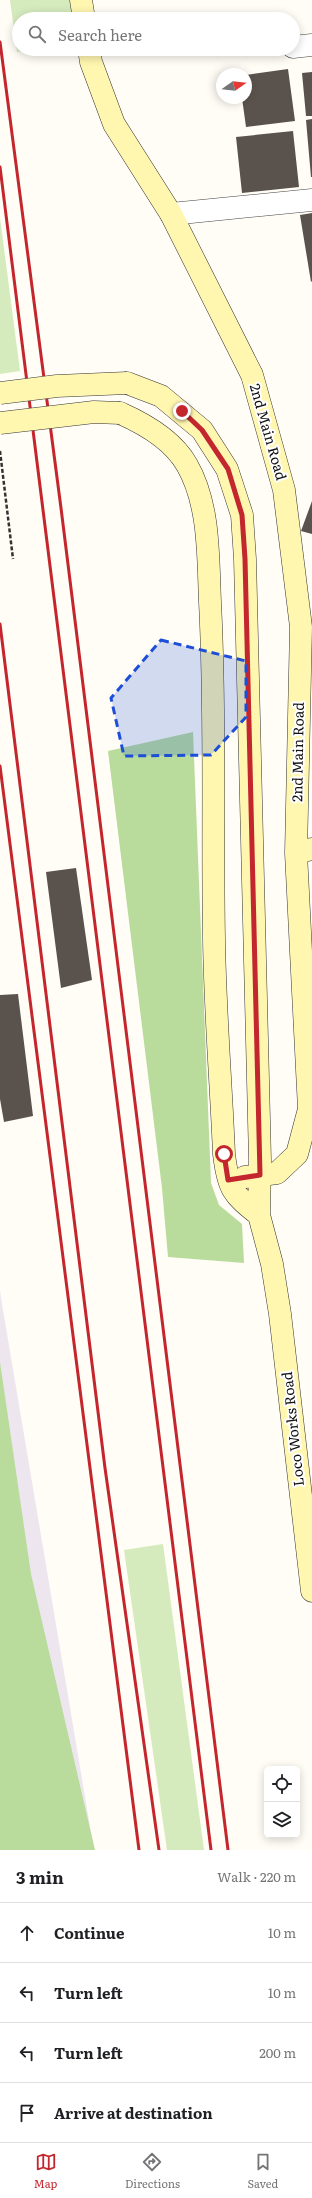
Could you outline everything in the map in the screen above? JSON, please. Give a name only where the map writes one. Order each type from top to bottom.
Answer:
[{"type":"main road","points":[[80,0],[83,12]]},
{"type":"main road","name":"2nd Main Road","points":[[90,56],[114,124],[171,214],[252,375],[284,490],[307,626],[304,851],[309,1109],[297,1154],[277,1173],[228,1180]]},
{"type":"main road","name":"Loco Works Road","points":[[0,393],[57,386],[127,383],[161,396],[202,430],[228,469],[242,515],[245,559],[260,1175],[259,1215],[272,1264],[280,1314],[312,1591]]},
{"type":"main road","points":[[0,423],[94,412],[120,413],[146,425],[170,445],[187,464],[201,499],[208,548],[214,668],[214,941],[224,1154],[228,1180],[240,1200],[259,1215]]},
{"type":"street","points":[[300,47],[312,45]]},
{"type":"street","points":[[171,214],[312,200]]},
{"type":"path","points":[[0,452],[13,559]]},
{"type":"highlighted area","points":[[161,640],[246,661],[246,717],[211,755],[124,756],[111,698]]},
{"type":"shaded area","points":[[0,1289],[1,1298],[94,1850],[0,1850]]},
{"type":"green space","points":[[10,0],[71,0],[73,12],[12,12],[12,15]]},
{"type":"green space","points":[[0,218],[20,371],[0,374]]},
{"type":"green space","points":[[193,732],[211,1183],[219,1205],[242,1224],[244,1263],[168,1257],[162,1188],[108,751]]},
{"type":"green space","points":[[0,1362],[31,1574],[95,1850],[0,1850]]},
{"type":"green space","points":[[163,1544],[204,1850],[167,1850],[124,1550]]},
{"type":"building","points":[[288,69],[295,121],[246,127],[243,104],[252,104],[252,74]]},
{"type":"building","points":[[312,72],[312,116],[306,116],[302,73]]},
{"type":"building","points":[[312,119],[312,177],[311,177],[306,120]]},
{"type":"building","points":[[293,131],[299,187],[242,193],[236,137]]},
{"type":"building","points":[[312,213],[312,281],[311,282],[300,215]]},
{"type":"building","points":[[312,501],[312,534],[301,531]]},
{"type":"building","points":[[76,868],[92,980],[61,988],[46,872]]},
{"type":"building","points":[[18,994],[33,1116],[4,1122],[0,1099],[0,995]]},
{"type":"railway","points":[[0,42],[61,508],[228,1850]]},
{"type":"railway","points":[[0,167],[211,1850]]},
{"type":"railway","points":[[0,624],[105,1468],[159,1850]]},
{"type":"railway","points":[[0,766],[139,1850]]},
{"type":"route","points":[[182,411],[202,430],[228,469],[242,515],[245,559],[260,1175],[228,1180],[224,1154]]}]
